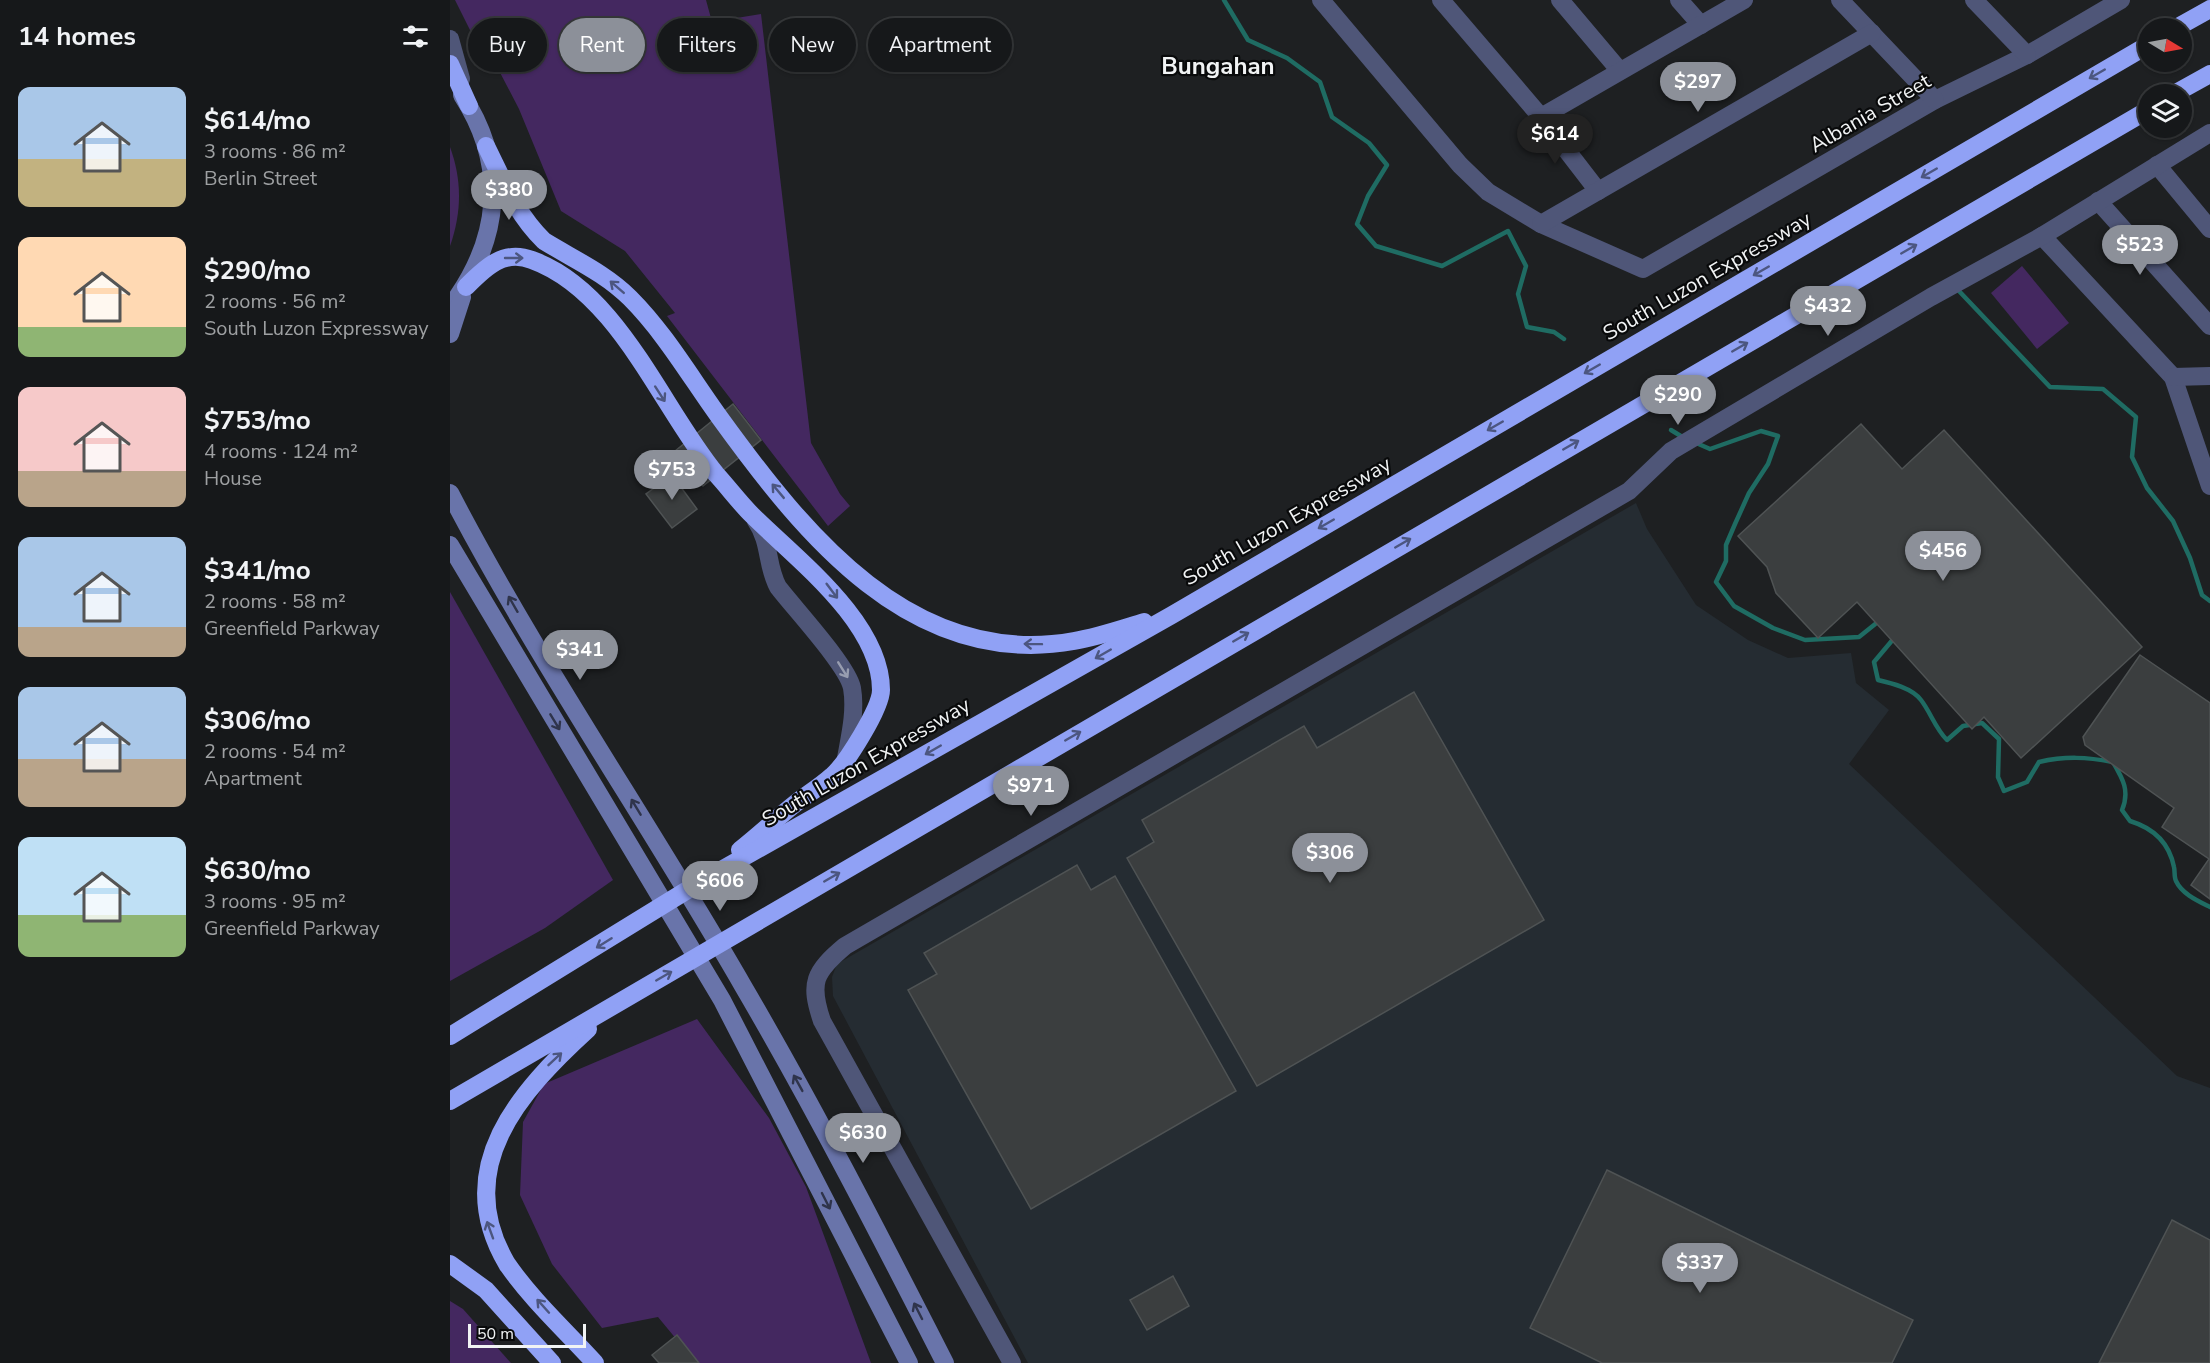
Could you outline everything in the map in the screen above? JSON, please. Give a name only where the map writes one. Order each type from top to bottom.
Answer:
[{"type":"highway","points":[[2192,19],[2210,9]]},
{"type":"highway","name":"South Luzon Expressway","points":[[450,1036],[707,878],[1172,615],[2138,51]]},
{"type":"highway","points":[[450,64],[469,106]]},
{"type":"highway","points":[[2192,84],[2210,74]]},
{"type":"highway","points":[[450,1101],[2138,116]]},
{"type":"highway","points":[[486,146],[514,204],[536,233],[544,241],[607,278],[631,299],[657,329],[745,452],[810,531],[852,572],[891,603],[946,630],[980,639],[1017,644],[1074,642],[1172,615]]},
{"type":"highway","points":[[466,286],[495,261],[511,256],[543,265],[572,284],[613,324],[689,439],[751,515],[827,585],[861,632],[878,667],[881,692],[870,720],[834,776],[795,804],[707,878]]},
{"type":"highway","points":[[595,1363],[508,1265],[487,1222],[483,1193],[492,1142],[515,1101],[543,1070],[613,1005]]},
{"type":"highway","points":[[450,1264],[486,1290],[552,1363]]},
{"type":"main road","points":[[450,81],[469,106],[486,146],[493,190],[491,220],[483,252],[466,286],[450,334]]},
{"type":"main road","points":[[450,307],[466,286]]},
{"type":"main road","points":[[450,493],[540,650],[743,986],[832,1146],[945,1363]]},
{"type":"main road","points":[[450,545],[722,1000],[909,1363]]},
{"type":"street","points":[[1321,0],[1460,165],[1488,192],[1541,224],[1872,33]]},
{"type":"street","points":[[1441,0],[1540,117],[1598,191]]},
{"type":"street","points":[[1560,0],[1620,71]]},
{"type":"street","points":[[1679,0],[1701,25]]},
{"type":"street","points":[[1540,117],[1744,0]]},
{"type":"street","points":[[1840,0],[1935,100]]},
{"type":"street","points":[[1974,0],[2027,55]]},
{"type":"street","name":"Albania Street","points":[[1541,224],[1643,269],[1935,100],[2027,55],[2121,0]]},
{"type":"street","points":[[450,39],[469,106]]},
{"type":"street","points":[[1012,1363],[822,1021],[814,997],[815,979],[823,966],[845,946],[1629,491],[1671,451],[1703,431],[1931,297],[2042,236],[2157,165],[2209,136]]},
{"type":"street","points":[[2157,165],[2210,229]]},
{"type":"street","points":[[2098,201],[2210,327]]},
{"type":"street","points":[[2042,236],[2173,377],[2204,446],[2210,486]]},
{"type":"street","points":[[2173,377],[2210,376]]},
{"type":"street","points":[[751,515],[768,543],[772,577],[841,666],[852,687],[852,726],[846,758]]},
{"type":"shaded area","points":[[455,0],[706,0],[711,18],[657,18],[657,72],[757,72],[757,18],[736,18],[761,14],[811,443],[840,494],[850,506],[828,526],[667,316],[675,313],[625,251],[561,211],[519,109],[500,72],[547,72],[547,18],[468,18],[468,26]]},
{"type":"shaded area","points":[[450,147],[457,172],[459,196],[457,221],[450,246]]},
{"type":"shaded area","points":[[2022,266],[2069,323],[2037,349],[1991,293]]},
{"type":"shaded area","points":[[1636,503],[1647,529],[1696,605],[1748,640],[1788,658],[1851,653],[1856,683],[1889,710],[1849,764],[2177,1076],[2210,1088],[2210,1363],[1028,1363],[833,996],[832,977],[837,964]]},
{"type":"shaded area","points":[[450,592],[613,880],[545,928],[450,981]]},
{"type":"shaded area","points":[[697,1019],[769,1118],[806,1187],[871,1363],[696,1363],[658,1317],[602,1328],[552,1264],[520,1195],[523,1122],[544,1084]]},
{"type":"shaded area","points":[[450,1301],[463,1309],[511,1363],[450,1363]]},
{"type":"building","points":[[733,404],[761,440],[703,486],[675,451]]},
{"type":"building","points":[[1861,424],[1902,469],[1944,430],[2142,647],[2021,758],[1984,717],[1972,729],[1857,602],[1818,638],[1776,593],[1767,567],[1738,536]]},
{"type":"building","points":[[672,475],[697,509],[672,528],[646,494]]},
{"type":"building","points":[[2140,655],[2210,703],[2210,899],[2191,885],[2209,859],[2162,827],[2174,808],[2085,745],[2083,737]]},
{"type":"building","points":[[1414,692],[1544,920],[1257,1086],[1127,858],[1154,842],[1142,820],[1304,726],[1317,748]]},
{"type":"building","points":[[1077,865],[1091,890],[1115,876],[1236,1091],[1031,1209],[908,990],[937,974],[924,953]]},
{"type":"building","points":[[1607,1170],[1913,1320],[1892,1363],[1602,1363],[1530,1328]]},
{"type":"building","points":[[2172,1220],[2210,1240],[2210,1363],[2099,1363]]},
{"type":"building","points":[[1173,1276],[1189,1306],[1147,1330],[1130,1300]]},
{"type":"building","points":[[677,1335],[699,1363],[659,1363],[652,1355]]},
{"type":"waterway","points":[[1224,0],[1248,40],[1287,58],[1320,82],[1332,117],[1369,143],[1387,165],[1368,196],[1357,224],[1376,246],[1442,266],[1508,231],[1526,266],[1518,294],[1527,327],[1554,332],[1564,339]]},
{"type":"waterway","points":[[1959,291],[2050,387],[2103,389],[2136,417],[2132,457],[2147,488],[2173,521],[2190,558],[2202,595],[2210,601]]},
{"type":"waterway","points":[[1671,430],[1684,438]]},
{"type":"waterway","points":[[1694,442],[1710,449],[1761,431],[1778,436],[1768,464],[1749,493],[1726,545],[1726,561],[1716,582],[1734,606],[1773,628],[1805,640],[1859,637],[1879,621]]},
{"type":"waterway","points":[[1895,637],[1874,662],[1878,680],[1901,687],[1917,696],[1947,740],[1963,726],[1982,723],[1999,739],[1998,777],[2004,791],[2027,782],[2039,762],[2076,758],[2113,762],[2124,785],[2125,797],[2122,810],[2130,821],[2153,832],[2164,843],[2172,858],[2176,881],[2182,890],[2210,907]]},
{"type":"district","name":"Bungahan","points":[[1218,66]]}]
